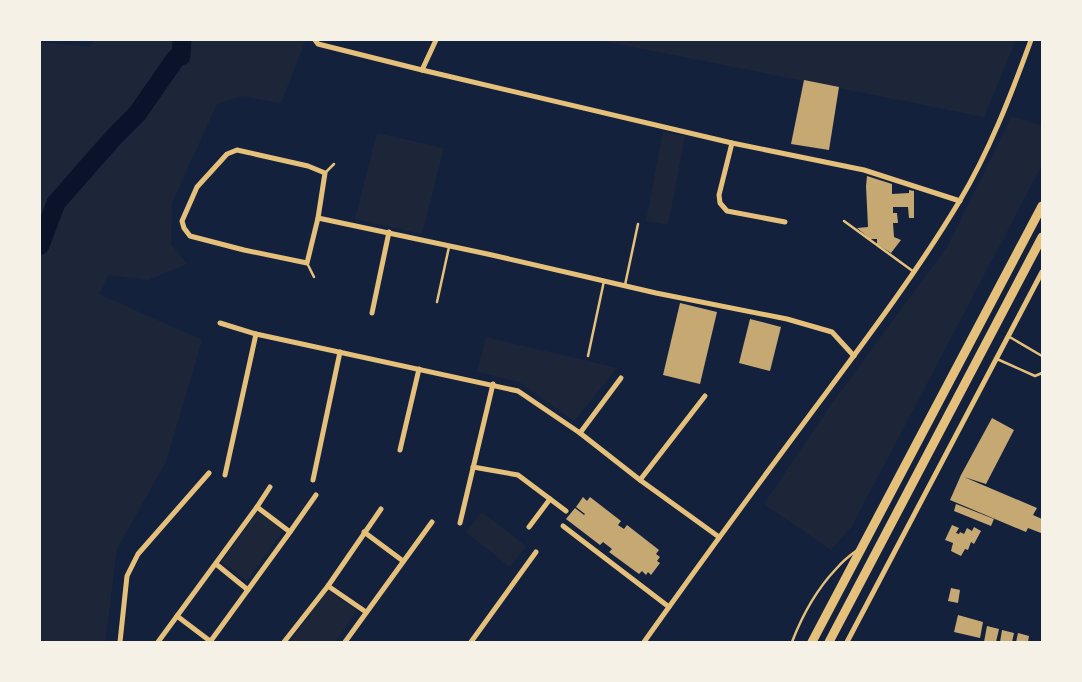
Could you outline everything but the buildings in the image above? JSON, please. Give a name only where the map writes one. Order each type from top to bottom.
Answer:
[{"type":"highway","points":[[812,642],[1042,206]]},
{"type":"highway","points":[[829,642],[1042,237]]},
{"type":"street","points":[[422,70],[436,40]]},
{"type":"street","points":[[644,642],[719,537],[854,356],[914,272],[960,201],[1001,120],[1031,40]]},
{"type":"street","points":[[315,41],[318,44],[422,70],[732,143],[864,170],[960,201]]},
{"type":"street","points":[[732,143],[719,195],[720,203],[727,211],[785,222]]},
{"type":"street","points":[[237,150],[308,166],[325,173],[318,218],[307,263],[190,236],[184,228],[182,221],[197,188],[227,154],[237,150]]},
{"type":"street","points":[[318,218],[389,232],[625,286],[787,319],[832,332],[854,356]]},
{"type":"street","points":[[372,313],[389,232]]},
{"type":"street","points":[[847,642],[1042,272]]},
{"type":"street","points":[[220,323],[256,334],[518,390],[580,433],[640,480],[719,537]]},
{"type":"street","points":[[225,475],[256,334]]},
{"type":"street","points":[[313,480],[340,352]]},
{"type":"street","points":[[400,450],[419,369]]},
{"type":"street","points":[[580,433],[621,378]]},
{"type":"street","points":[[460,523],[493,384]]},
{"type":"street","points":[[640,480],[705,396]]},
{"type":"street","points":[[474,467],[518,475],[566,511]]},
{"type":"street","points":[[120,642],[127,576],[138,554],[209,473]]},
{"type":"street","points":[[158,642],[270,487]]},
{"type":"street","points":[[177,616],[210,642],[316,495]]},
{"type":"street","points":[[529,527],[550,499]]},
{"type":"street","points":[[257,507],[290,532]]},
{"type":"street","points":[[284,642],[328,586],[381,509]]},
{"type":"street","points":[[344,642],[432,522]]},
{"type":"street","points":[[562,526],[669,607]]},
{"type":"street","points":[[364,532],[404,561]]},
{"type":"street","points":[[471,642],[536,552]]},
{"type":"street","points":[[216,564],[248,590]]},
{"type":"street","points":[[328,586],[366,612]]},
{"type":"lane","points":[[325,173],[334,164]]},
{"type":"lane","points":[[844,222],[914,272]]},
{"type":"lane","points":[[625,286],[638,224]]},
{"type":"lane","points":[[437,302],[450,246]]},
{"type":"lane","points":[[307,263],[314,277]]},
{"type":"lane","points":[[588,356],[604,281]]},
{"type":"lane","points":[[1008,336],[1042,356]]},
{"type":"lane","points":[[996,359],[1035,376],[1042,373]]},
{"type":"lane","points":[[792,642],[806,612],[835,569],[865,543]]},
{"type":"shaded area","points":[[94,40],[306,40],[281,103],[242,96],[217,104],[172,203],[171,244],[187,264],[148,280],[109,275],[99,294],[202,340],[166,462],[117,549],[105,642],[40,642],[40,42],[90,47]]},
{"type":"shaded area","points":[[598,40],[1016,40],[984,117]]},
{"type":"shaded area","points":[[1012,116],[1042,126],[1042,165],[852,526],[831,550],[764,504],[830,406],[947,247]]},
{"type":"shaded area","points":[[663,132],[685,136],[668,225],[646,221]]},
{"type":"shaded area","points":[[377,133],[444,148],[422,234],[355,219]]},
{"type":"shaded area","points":[[486,337],[617,368],[574,421],[519,382],[477,372]]},
{"type":"shaded area","points":[[258,511],[283,531],[247,581],[222,562]]},
{"type":"shaded area","points":[[482,512],[526,546],[510,567],[466,532]]},
{"type":"shaded area","points":[[328,590],[357,611],[335,642],[290,642]]},
{"type":"waterway","points":[[40,245],[56,203],[113,138],[137,114],[176,58],[181,56],[182,40]]}]
